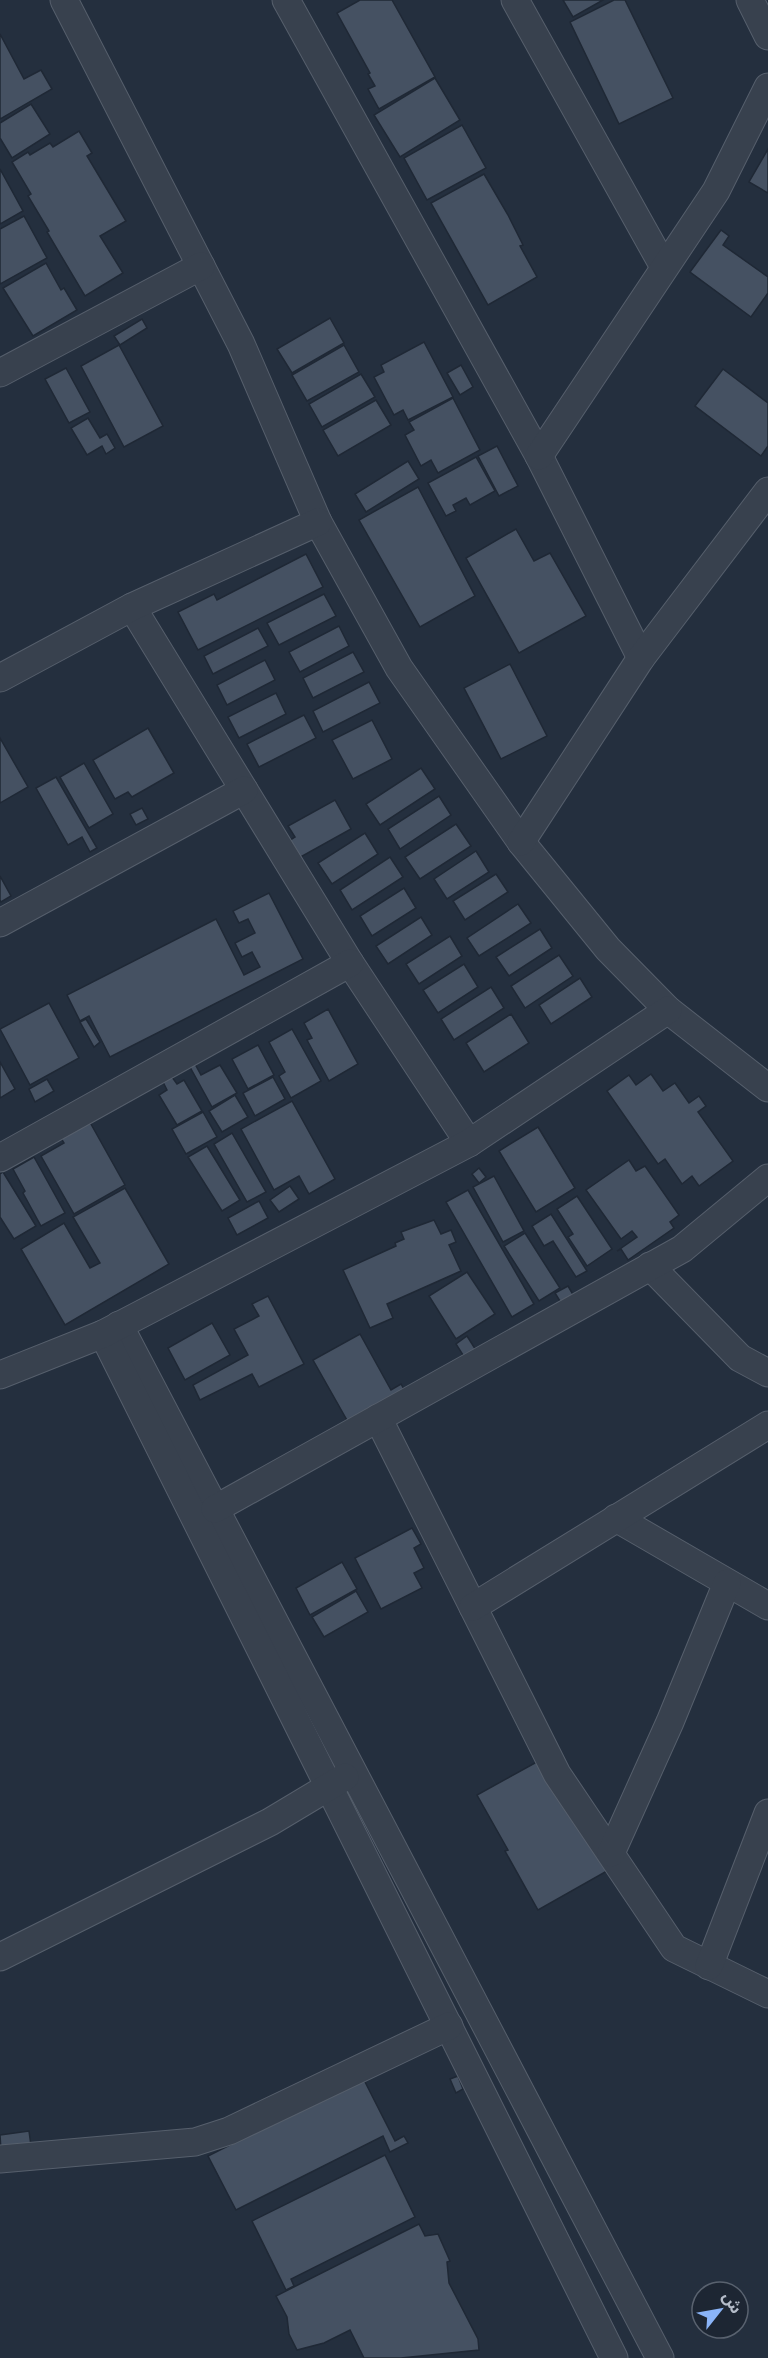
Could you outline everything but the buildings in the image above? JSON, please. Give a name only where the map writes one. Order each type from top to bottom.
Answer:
[{"type":"street","points":[[64,0],[241,344],[318,522],[399,668],[521,842],[608,949],[668,1010],[768,1088]]},
{"type":"street","points":[[286,0],[539,456],[641,658]]},
{"type":"street","points":[[515,0],[664,267]]},
{"type":"street","points":[[750,0],[768,36]]},
{"type":"street","points":[[539,456],[716,190],[768,87]]},
{"type":"street","points":[[0,373],[201,266]]},
{"type":"street","points":[[521,842],[641,658],[768,491]]},
{"type":"street","points":[[0,678],[132,607],[318,522]]},
{"type":"street","points":[[132,607],[350,963],[469,1143]]},
{"type":"street","points":[[0,923],[244,790]]},
{"type":"street","points":[[0,1158],[350,963]]},
{"type":"street","points":[[0,1375],[111,1329],[469,1143],[668,1010]]},
{"type":"street","points":[[215,1509],[682,1249],[768,1178]]},
{"type":"street","points":[[650,1266],[740,1358],[768,1373]]},
{"type":"street","points":[[111,1329],[215,1509],[660,2358]]},
{"type":"street","points":[[111,1329],[329,1787],[614,2358]]},
{"type":"street","points":[[378,1418],[557,1774],[674,1948],[768,1994]]},
{"type":"street","points":[[473,1606],[768,1425]]},
{"type":"street","points":[[616,1518],[768,1606]]},
{"type":"street","points":[[611,1853],[670,1722],[727,1583]]},
{"type":"street","points":[[0,1957],[270,1822],[353,1772]]},
{"type":"street","points":[[709,1966],[768,1813]]},
{"type":"street","points":[[0,2159],[195,2142],[229,2131],[449,2026]]}]
